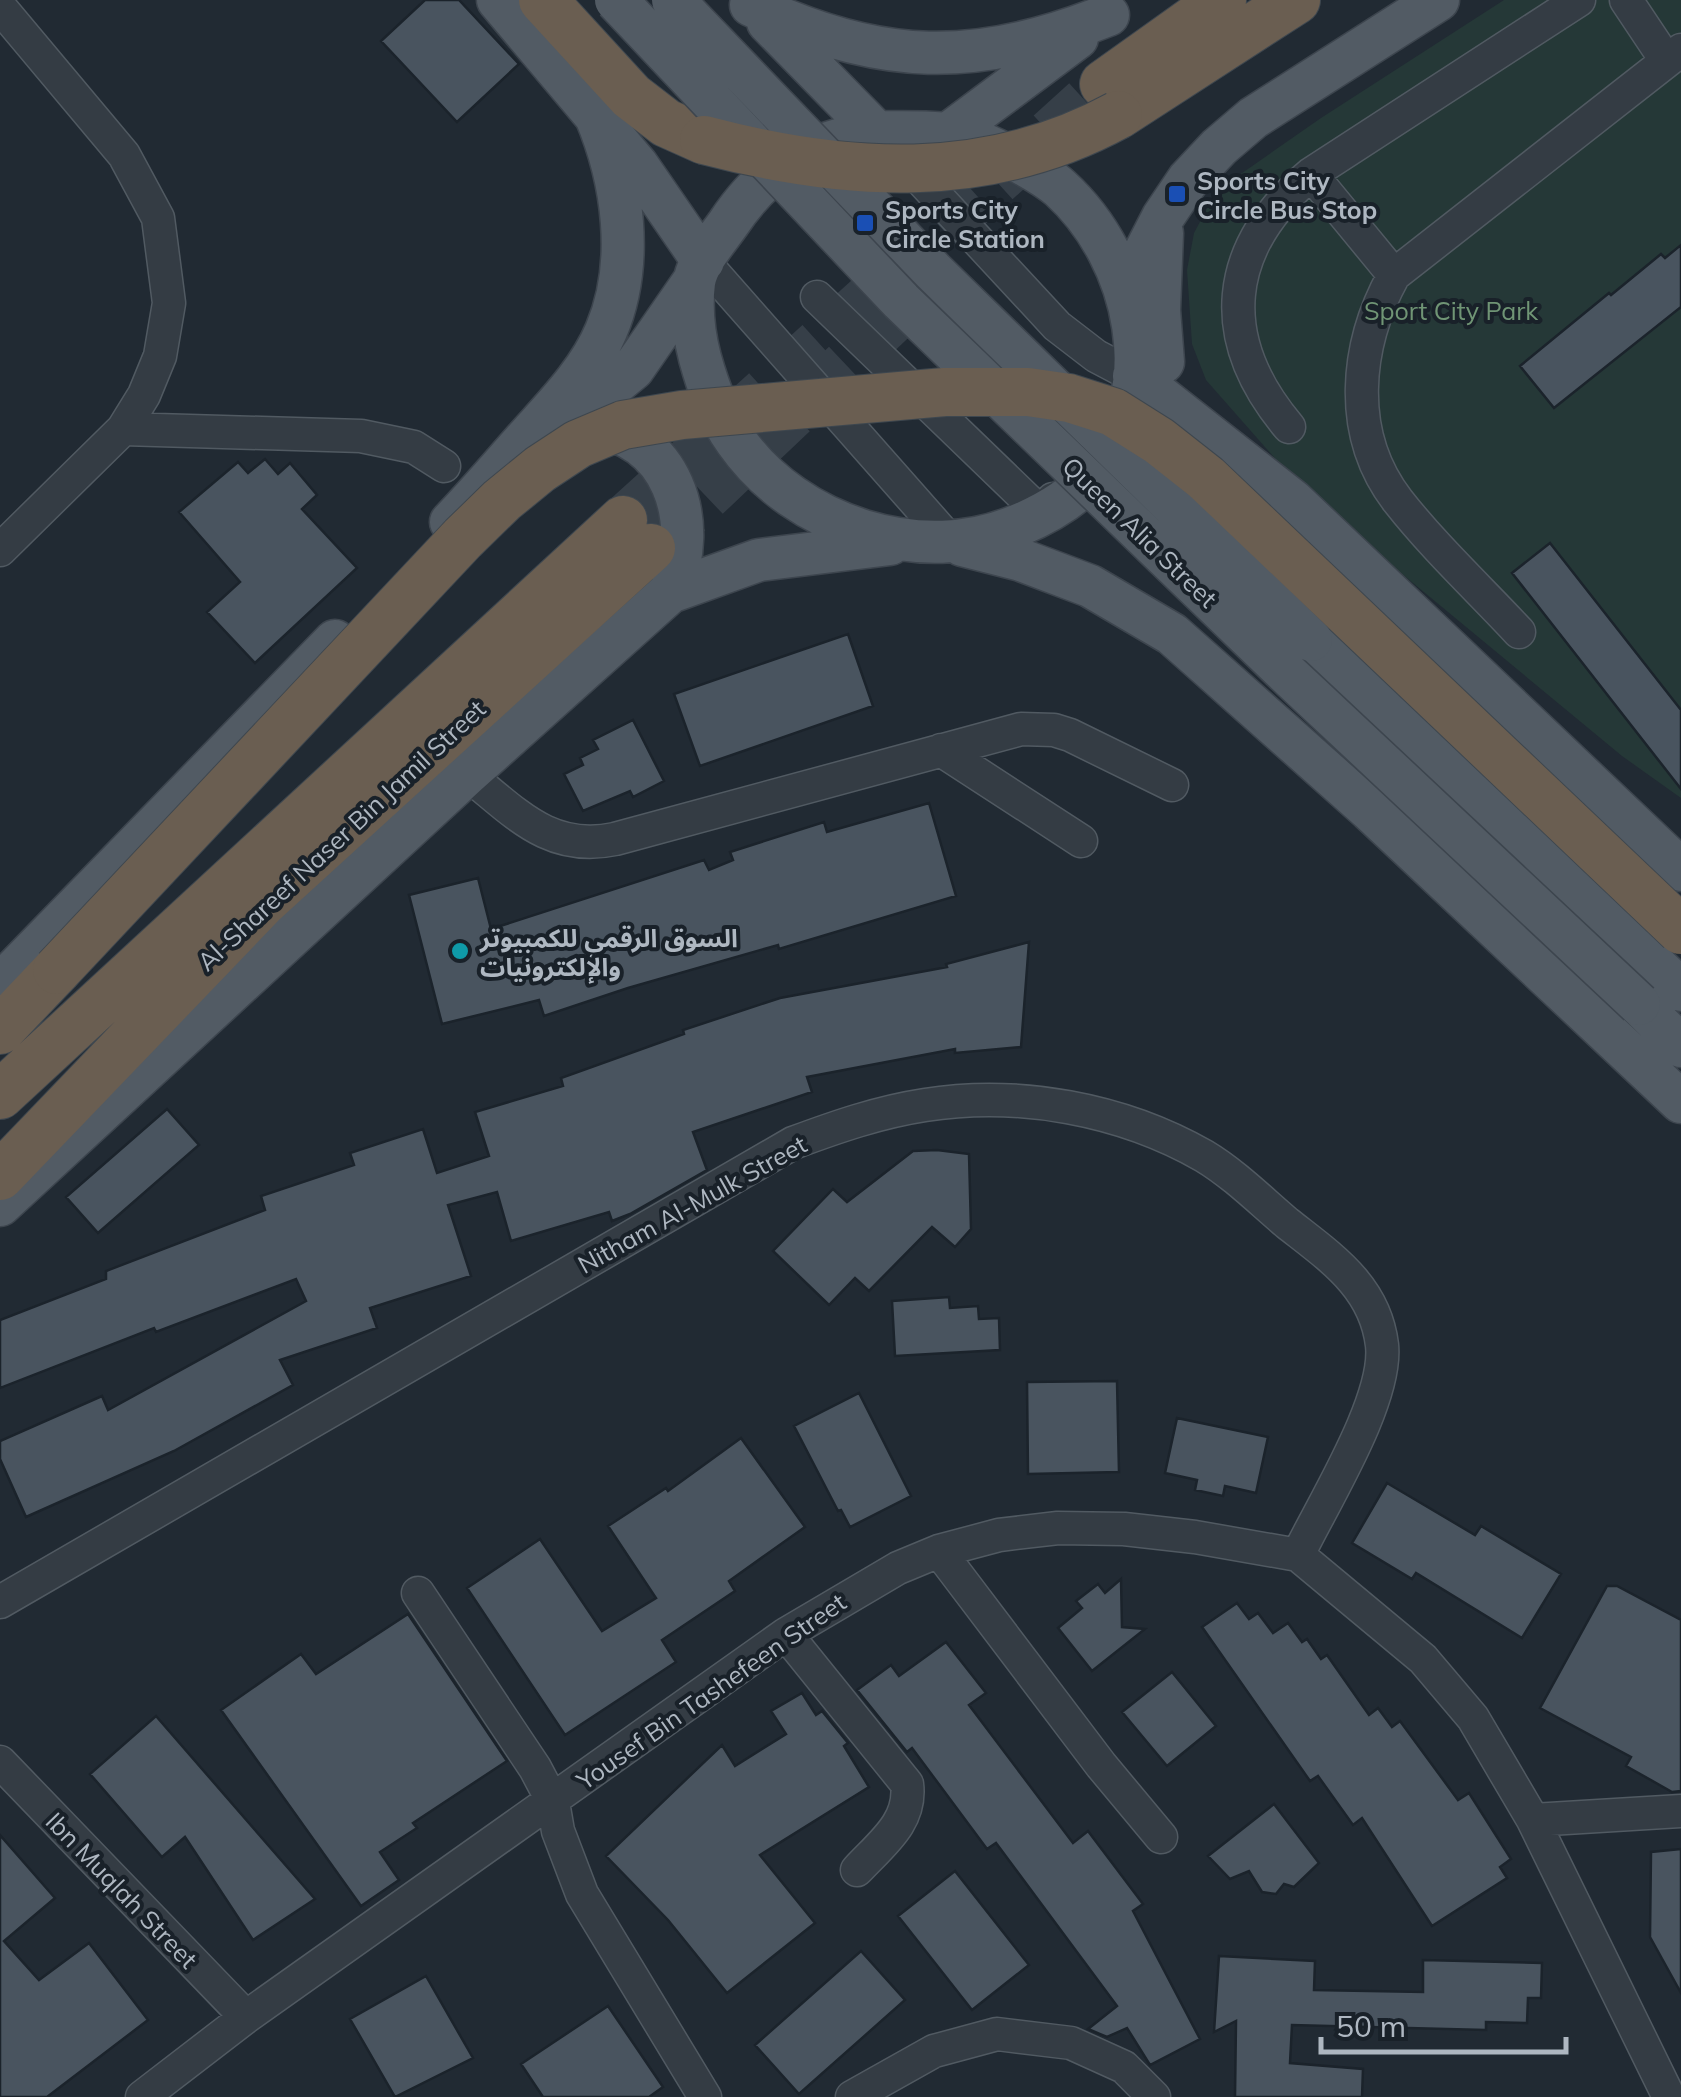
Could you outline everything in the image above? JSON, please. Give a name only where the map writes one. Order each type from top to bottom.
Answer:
[{"type":"highway","points":[[543,0],[631,96],[666,123],[704,140],[750,152],[798,161],[894,168],[980,163],[1057,145],[1118,115],[1296,0]]},
{"type":"highway","points":[[1222,0],[1112,94],[1276,0]]},
{"type":"highway","points":[[0,1030],[463,538],[502,500],[578,444],[623,424],[682,415],[972,391],[1028,392],[1068,398],[1113,412],[1206,478],[1291,557],[1669,965]]},
{"type":"highway","name":"Al-Shareef Naser Bin Jamil Street","points":[[0,1096],[637,534],[263,902],[0,1176]]},
{"type":"main road","points":[[498,0],[637,165],[698,271],[695,337],[708,392],[736,441],[774,484],[816,513],[864,532],[933,541],[1020,560],[1090,586],[1172,634],[1370,810],[1681,1102]]},
{"type":"main road","name":"Queen Alia Street","points":[[616,0],[901,301],[1282,668],[1669,965]]},
{"type":"main road","name":"Queen Alia Street","points":[[673,0],[932,271],[1311,640],[1669,965],[1681,1046]]},
{"type":"main road","points":[[1126,289],[1188,180],[1219,147],[1254,118],[1438,0]]},
{"type":"main road","points":[[748,3],[799,28],[850,44],[902,52],[955,54],[1008,49],[1059,35],[1120,8]]},
{"type":"main road","points":[[748,3],[876,132]]},
{"type":"main road","points":[[948,134],[1120,8]]},
{"type":"main road","points":[[0,984],[456,518],[574,384],[606,332],[620,274],[622,213],[611,153],[595,114]]},
{"type":"main road","points":[[0,1205],[466,774],[670,592],[759,560],[998,534],[1043,515],[1080,490],[1110,456],[1128,416],[1134,376],[1134,330],[1126,289],[1099,233],[1058,186],[980,143],[948,134],[876,132],[850,136],[797,154],[743,201],[632,369],[456,518]]},
{"type":"main road","points":[[1164,217],[1159,310],[1168,402]]},
{"type":"main road","points":[[1134,376],[1293,501],[1662,837],[1681,870]]},
{"type":"main road","points":[[560,428],[594,426],[626,436],[668,476],[683,513],[684,534],[683,554],[670,592]]},
{"type":"main road","points":[[1172,634],[1184,580],[1198,556],[1218,534],[1240,518],[1293,501]]},
{"type":"street","points":[[1289,427],[1265,399],[1249,367],[1240,332],[1239,295],[1246,260],[1261,226],[1283,198],[1311,174],[1579,0]]},
{"type":"street","points":[[1519,632],[1397,500],[1380,470],[1368,438],[1362,405],[1366,337],[1377,304],[1394,275],[1674,55],[1626,0]]},
{"type":"street","points":[[0,7],[124,155],[158,218],[169,304],[160,356],[144,395],[123,430],[0,550]]},
{"type":"street","points":[[876,132],[1057,326],[1096,356],[1134,376]]},
{"type":"street","points":[[797,154],[1071,424],[1079,438],[1080,452],[1043,515],[817,297]]},
{"type":"street","points":[[1311,174],[1394,275]]},
{"type":"street","points":[[698,271],[933,541]]},
{"type":"street","points":[[123,430],[361,436],[414,447],[444,466]]},
{"type":"street","points":[[466,774],[540,831],[584,843],[616,839],[1020,729],[1054,730],[1172,785]]},
{"type":"street","points":[[941,750],[1082,841]]},
{"type":"street","name":"Nitham Al-Mulk Street","points":[[0,1602],[794,1143],[860,1119],[926,1104],[998,1100],[1070,1107],[1123,1122],[1206,1157],[1351,1274],[1376,1320],[1382,1346],[1379,1386],[1298,1555]]},
{"type":"street","name":"Yousef Bin Tashefeen Street","points":[[142,2097],[246,2016],[786,1634],[898,1568],[940,1551],[999,1535],[1058,1528],[1124,1529],[1298,1555]]},
{"type":"street","points":[[940,1551],[1101,1765],[1161,1836]]},
{"type":"street","points":[[1298,1555],[1424,1659],[1473,1718],[1533,1820],[1669,2097]]},
{"type":"street","points":[[418,1593],[535,1768],[553,1802],[558,1830],[582,1894],[705,2097]]},
{"type":"street","points":[[786,1634],[907,1784],[910,1802],[902,1821],[858,1870]]},
{"type":"street","name":"Ibn Muqlah Street","points":[[0,1762],[246,2016]]},
{"type":"street","points":[[1533,1820],[1681,1810]]},
{"type":"street","points":[[852,2097],[934,2051],[997,2034],[1071,2043],[1124,2068],[1154,2097]]},
{"type":"green space","name":"Sport City Park","points":[[1504,0],[1681,0],[1681,798],[1622,756],[1309,497],[1206,380],[1192,344],[1187,270],[1194,233],[1210,203],[1235,178],[1321,118]]},
{"type":"building","points":[[425,0],[459,0],[519,64],[457,122],[381,41]]},
{"type":"building","points":[[1681,245],[1681,307],[1554,408],[1520,366],[1609,293],[1661,254],[1665,258]]},
{"type":"building","points":[[265,459],[278,474],[290,463],[317,495],[302,509],[357,568],[255,663],[207,612],[240,582],[179,512],[238,462],[248,473]]},
{"type":"building","points":[[1550,543],[1681,710],[1681,789],[1512,573]]},
{"type":"building","points":[[848,634],[873,706],[700,766],[674,694]]},
{"type":"building","points":[[633,720],[664,781],[633,797],[630,791],[583,811],[564,774],[583,765],[580,758],[598,749],[593,740]]},
{"type":"building","points":[[929,803],[956,896],[779,949],[778,945],[628,988],[544,1016],[539,1000],[442,1024],[409,895],[478,878],[491,929],[704,860],[709,870],[733,860],[730,852],[824,822],[827,832]]},
{"type":"building","points":[[1029,942],[1021,1047],[955,1053],[955,1049],[807,1077],[812,1092],[693,1132],[707,1170],[612,1221],[609,1212],[511,1241],[497,1192],[448,1205],[471,1276],[370,1308],[377,1328],[280,1360],[293,1385],[174,1451],[26,1517],[0,1459],[0,1441],[102,1396],[108,1410],[306,1301],[296,1279],[156,1332],[154,1328],[0,1388],[0,1320],[106,1279],[106,1271],[265,1210],[261,1196],[354,1165],[350,1153],[423,1129],[437,1173],[489,1156],[475,1112],[563,1086],[561,1078],[684,1034],[683,1030],[780,998],[947,967],[946,964]]},
{"type":"building","points":[[167,1109],[199,1145],[98,1233],[66,1197]]},
{"type":"building","points":[[913,1151],[969,1154],[971,1229],[955,1247],[932,1227],[869,1291],[855,1278],[829,1305],[773,1251],[833,1189],[847,1202]]},
{"type":"building","points":[[949,1297],[950,1308],[978,1306],[979,1319],[999,1318],[1000,1350],[895,1356],[892,1301]]},
{"type":"building","points":[[1117,1381],[1119,1472],[1028,1474],[1027,1382]]},
{"type":"building","points":[[859,1393],[911,1496],[850,1527],[794,1426]]},
{"type":"building","points":[[1177,1418],[1268,1437],[1256,1493],[1225,1486],[1223,1496],[1195,1490],[1197,1480],[1165,1473]]},
{"type":"building","points":[[741,1438],[805,1527],[729,1581],[735,1591],[662,1640],[676,1662],[565,1735],[467,1588],[540,1539],[602,1631],[656,1598],[608,1526],[666,1488],[668,1491]]},
{"type":"building","points":[[1387,1483],[1475,1535],[1481,1526],[1561,1574],[1522,1638],[1416,1573],[1412,1579],[1352,1543]]},
{"type":"building","points":[[1121,1579],[1122,1627],[1145,1629],[1092,1671],[1058,1628],[1082,1608],[1076,1601],[1098,1584],[1105,1593]]},
{"type":"building","points":[[1607,1586],[1617,1586],[1681,1620],[1681,1791],[1672,1792],[1626,1766],[1631,1757],[1540,1708]]},
{"type":"building","points":[[1237,1603],[1249,1619],[1258,1613],[1273,1633],[1288,1623],[1302,1642],[1307,1639],[1321,1659],[1327,1655],[1369,1715],[1378,1708],[1392,1727],[1400,1721],[1458,1800],[1469,1793],[1511,1859],[1500,1867],[1507,1878],[1432,1926],[1362,1818],[1353,1825],[1318,1776],[1310,1781],[1202,1627]]},
{"type":"building","points":[[408,1614],[507,1761],[413,1823],[417,1828],[380,1852],[399,1880],[361,1906],[221,1710],[301,1654],[316,1674]]},
{"type":"building","points":[[946,1642],[986,1693],[969,1705],[1073,1843],[1088,1831],[1143,1904],[1133,1911],[1200,2039],[1150,2065],[1127,2028],[1107,2037],[1088,2029],[1117,2006],[996,1843],[987,1849],[912,1748],[907,1752],[857,1690],[891,1665],[899,1676]]},
{"type":"building","points":[[1172,1672],[1216,1726],[1167,1766],[1122,1712]]},
{"type":"building","points":[[802,1693],[816,1715],[822,1711],[848,1743],[844,1746],[869,1787],[760,1855],[815,1923],[727,1993],[668,1920],[606,1856],[722,1745],[735,1766],[786,1734],[771,1711]]},
{"type":"building","points":[[156,1716],[315,1899],[253,1940],[185,1837],[162,1857],[90,1774]]},
{"type":"building","points":[[1274,1804],[1319,1863],[1294,1887],[1284,1884],[1276,1894],[1262,1892],[1249,1871],[1230,1879],[1208,1856]]},
{"type":"building","points":[[0,1835],[55,1898],[4,1941],[39,1980],[89,1943],[148,2020],[47,2097],[0,2097]]},
{"type":"building","points":[[1681,1849],[1681,1993],[1650,1937],[1651,1852]]},
{"type":"building","points":[[955,1871],[1029,1965],[972,2010],[898,1916]]},
{"type":"building","points":[[861,1951],[905,2000],[799,2094],[755,2045]]},
{"type":"building","points":[[1219,1956],[1315,1961],[1314,1990],[1423,1992],[1423,1960],[1542,1963],[1541,1998],[1528,1998],[1527,2023],[1486,2022],[1486,2030],[1292,2025],[1290,2063],[1363,2069],[1362,2097],[1235,2097],[1236,2021],[1214,2032]]},
{"type":"building","points":[[426,1976],[473,2058],[395,2097],[350,2019]]},
{"type":"building","points":[[608,2006],[663,2087],[649,2097],[543,2097],[521,2064]]},
{"type":"tunnel","points":[[623,520],[1104,84]]},
{"type":"tunnel","points":[[654,546],[928,286]]},
{"type":"place","name":"Sports City Circle Bus Stop","points":[[1177,194]]},
{"type":"place","name":"Sports City Circle Station","points":[[865,223]]},
{"type":"place","name":"السوق الرقمي للكمبيوتر والإلكترونيات","points":[[460,951]]}]
